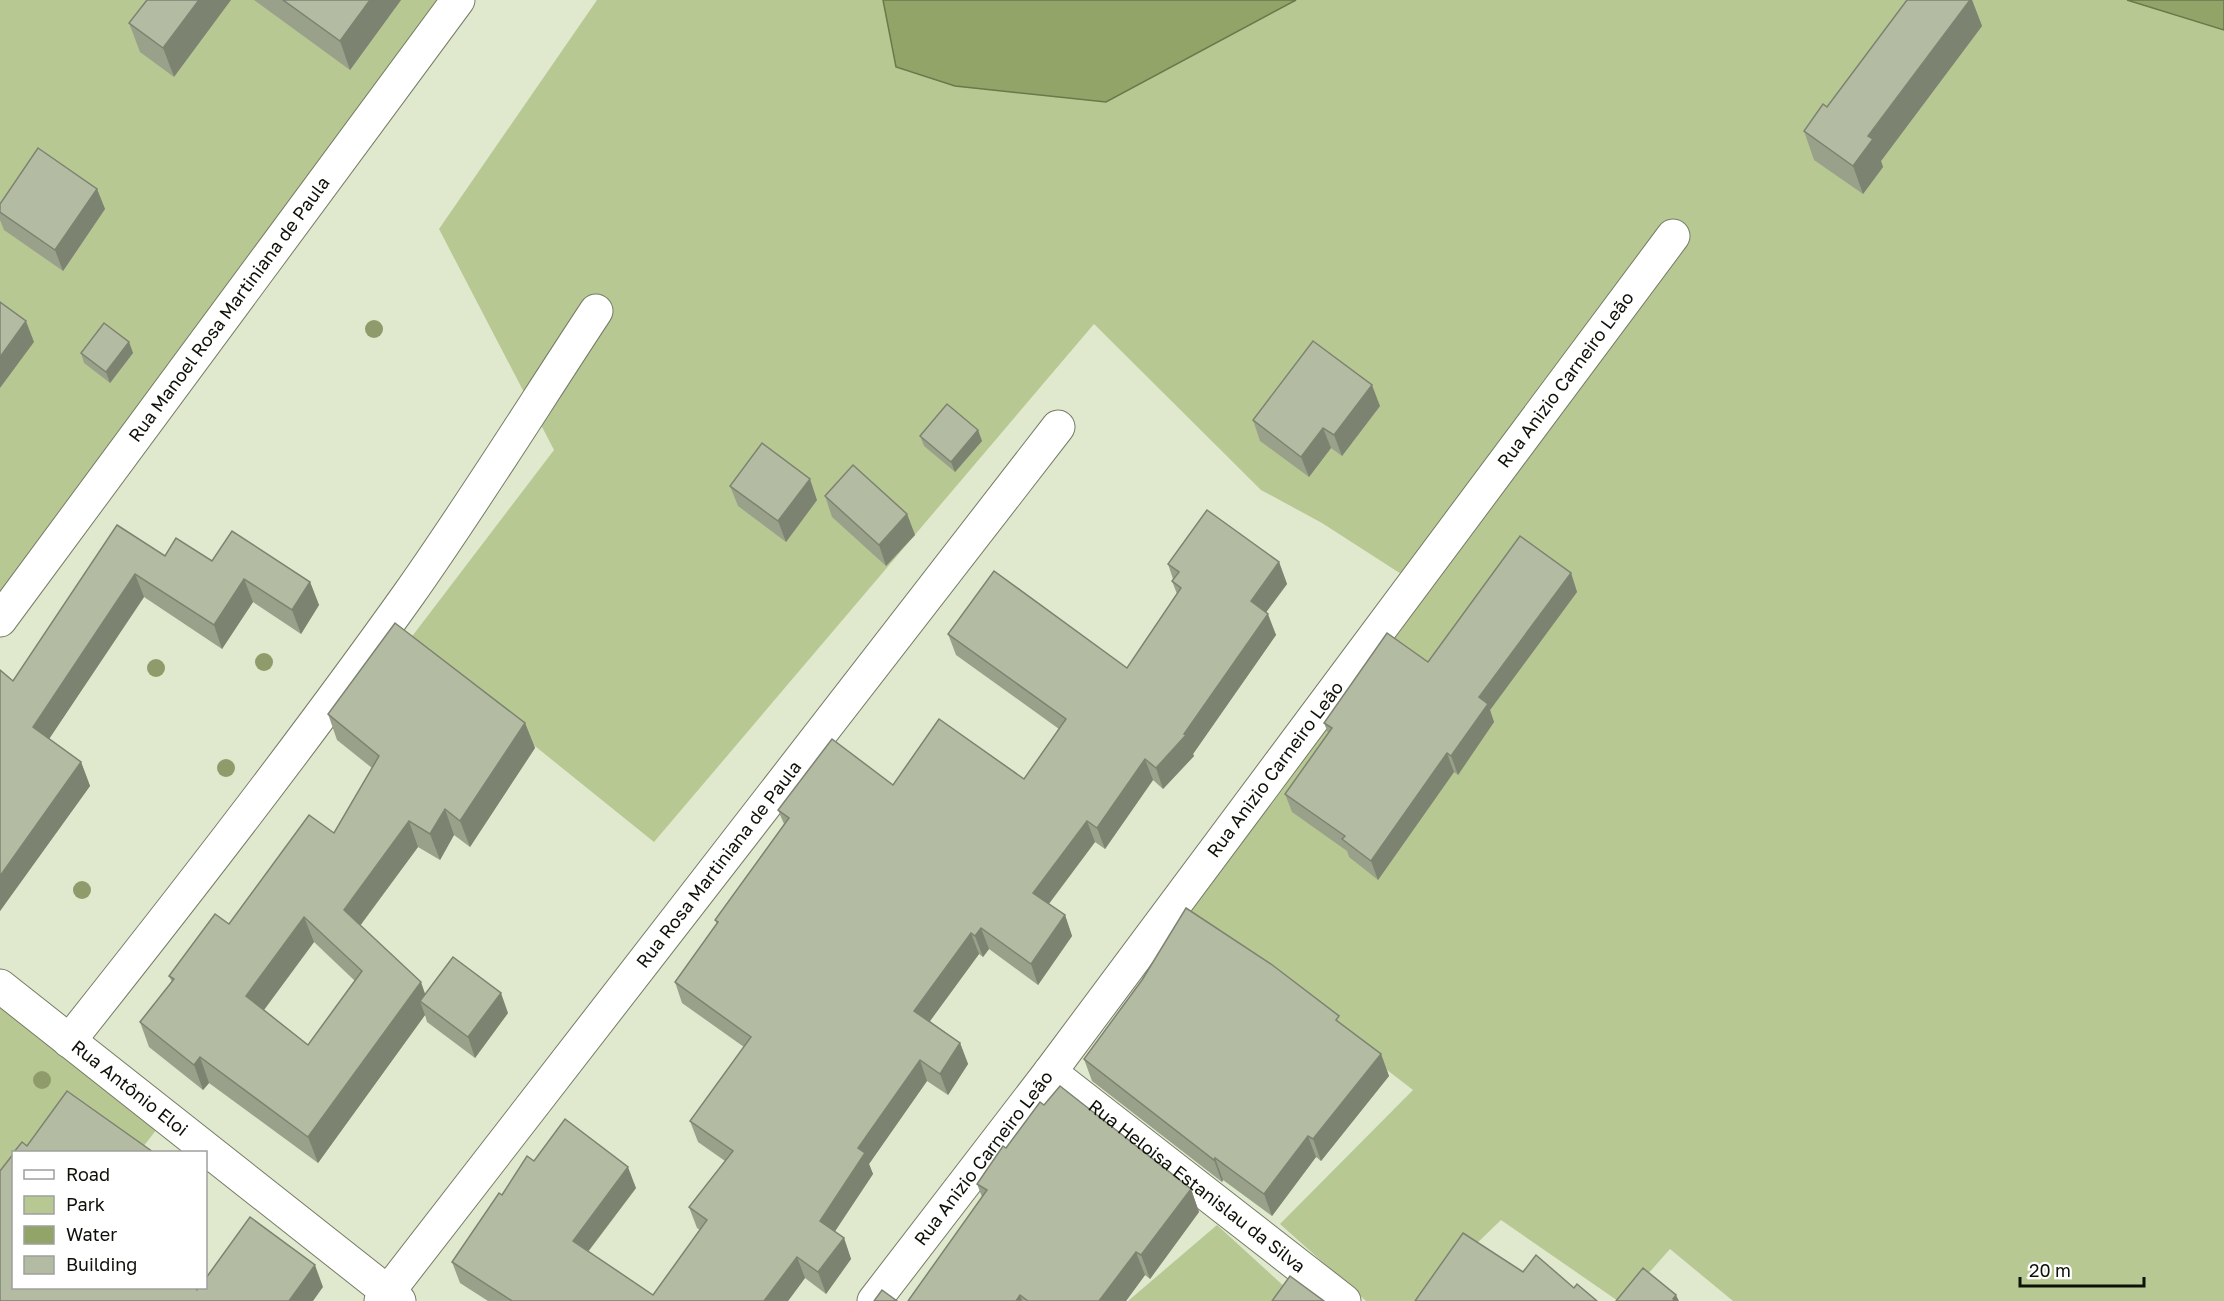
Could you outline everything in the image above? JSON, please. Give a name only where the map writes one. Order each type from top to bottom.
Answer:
[{"type":"street","name":"Rua Manoel Rosa Martiniana de Paula","points":[[0,620],[458,0]]},
{"type":"street","name":"Rua Anizio Carneiro Leão","points":[[874,1301],[1050,1072],[1673,236]]},
{"type":"street","points":[[69,1041],[200,876],[315,724],[410,591],[596,311]]},
{"type":"street","name":"Rua Rosa Martiniana de Paula","points":[[389,1298],[1058,427]]},
{"type":"street","name":"Rua Antônio Eloi","points":[[0,986],[206,1151]]},
{"type":"street","name":"Rua Heloisa Estanislau da Silva","points":[[1050,1072],[1344,1301]]},
{"type":"street","name":"Rua Antônio Eloi","points":[[207,1152],[389,1298]]},
{"type":"green space","points":[[0,0],[442,0],[0,600]]},
{"type":"green space","points":[[597,0],[883,0],[897,67],[1106,102],[1296,0],[2127,0],[2224,30],[2224,1301],[1733,1301],[1670,1249],[1624,1301],[1618,1301],[1501,1220],[1417,1301],[1366,1301],[1280,1224],[1413,1090],[1180,910],[1426,590],[1322,523],[1261,490],[1094,324],[654,842],[407,643],[554,450],[439,229]]},
{"type":"green space","points":[[0,1002],[157,1129],[140,1151],[12,1151],[13,1289],[0,1301]]},
{"type":"green space","points":[[1217,1225],[1298,1299],[1297,1301],[1128,1301]]},
{"type":"water","points":[[883,0],[1296,0],[1106,102],[955,86],[896,67]]},
{"type":"water","points":[[2127,0],[2224,0],[2224,30]]},
{"type":"building","points":[[147,0],[199,0],[163,48],[129,23]]},
{"type":"building","points":[[283,0],[370,0],[340,41]]},
{"type":"building","points":[[1907,0],[1970,0],[1868,136],[1873,139],[1853,166],[1804,131],[1823,104],[1827,107]]},
{"type":"building","points":[[38,148],[97,189],[55,250],[0,212],[0,204]]},
{"type":"building","points":[[0,302],[26,321],[0,357]]},
{"type":"building","points":[[104,323],[129,342],[106,372],[81,353]]},
{"type":"building","points":[[1313,341],[1372,385],[1334,435],[1323,428],[1301,457],[1253,420]]},
{"type":"building","points":[[947,404],[978,430],[951,462],[920,436]]},
{"type":"building","points":[[762,443],[810,479],[778,521],[730,486]]},
{"type":"building","points":[[853,465],[907,514],[879,545],[825,496]]},
{"type":"building","points":[[1207,510],[1279,562],[1251,601],[1268,614],[1184,734],[1186,735],[1156,768],[1145,759],[1097,828],[1087,821],[1033,893],[1065,915],[1031,964],[981,928],[975,936],[971,933],[914,1011],[960,1043],[940,1074],[920,1060],[858,1148],[865,1153],[820,1221],[844,1238],[818,1272],[797,1257],[764,1301],[512,1301],[452,1262],[499,1193],[502,1195],[527,1156],[534,1161],[565,1119],[628,1167],[573,1241],[653,1295],[707,1220],[689,1207],[733,1151],[690,1121],[751,1037],[675,982],[718,922],[715,920],[789,818],[778,810],[832,739],[893,785],[939,719],[1024,779],[1066,719],[948,634],[994,571],[1127,668],[1181,588],[1172,581],[1179,572],[1168,564]]},
{"type":"building","points":[[117,525],[165,556],[176,538],[212,561],[232,531],[310,582],[292,610],[244,579],[214,625],[135,574],[33,727],[81,762],[0,876],[0,670],[13,681]]},
{"type":"building","points":[[1520,536],[1571,573],[1479,697],[1488,704],[1451,756],[1447,753],[1371,861],[1342,839],[1345,836],[1285,794],[1332,728],[1324,723],[1387,633],[1428,662]]},
{"type":"building","points":[[395,623],[525,723],[460,821],[445,809],[430,834],[409,821],[344,910],[421,982],[308,1137],[200,1057],[194,1065],[140,1022],[174,979],[169,976],[215,914],[229,924],[309,815],[334,833],[379,756],[328,714]],"holes":[[[304,917],[362,971],[308,1045],[246,996]]]},
{"type":"building","points":[[1186,908],[1271,964],[1339,1016],[1336,1020],[1381,1054],[1313,1139],[1308,1136],[1264,1194],[1215,1158],[1214,1160],[1084,1059],[1142,980]]},
{"type":"building","points":[[453,957],[501,993],[468,1037],[420,1001]]},
{"type":"building","points":[[1060,1086],[1191,1189],[1141,1255],[1136,1252],[1099,1301],[1028,1301],[1020,1295],[1016,1301],[908,1301],[987,1190],[977,1184],[1003,1146],[1006,1148],[1040,1102],[1044,1105]]},
{"type":"building","points":[[67,1091],[152,1151],[15,1151],[22,1142],[27,1146]]},
{"type":"building","points":[[12,1156],[12,1289],[207,1289],[207,1277],[250,1217],[315,1265],[289,1301],[0,1301],[0,1171]]},
{"type":"building","points":[[1463,1233],[1523,1272],[1536,1255],[1574,1288],[1577,1284],[1597,1301],[1415,1301]]},
{"type":"building","points":[[1643,1268],[1676,1295],[1673,1299],[1675,1301],[1616,1301]]},
{"type":"building","points":[[1290,1276],[1324,1301],[1272,1301]]},
{"type":"building","points":[[882,1290],[897,1301],[874,1301]]}]
